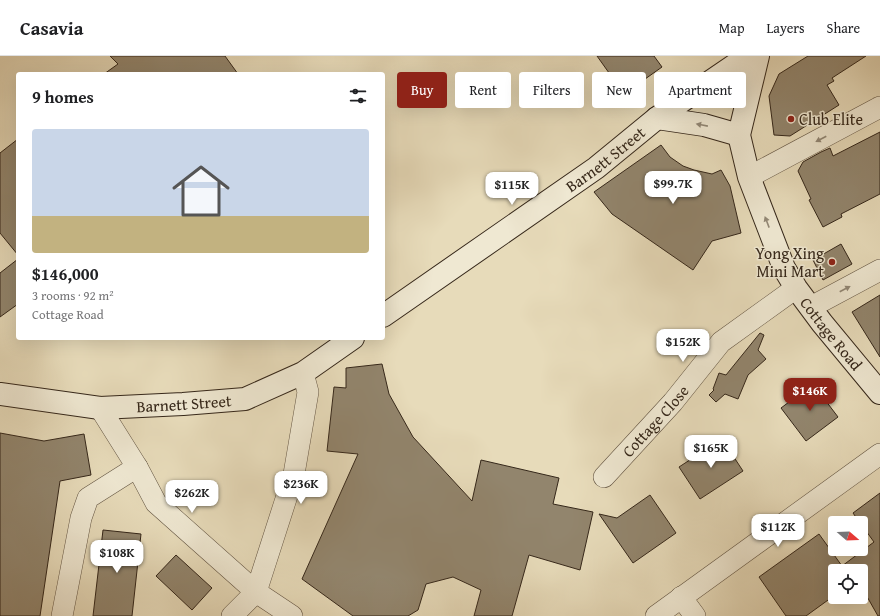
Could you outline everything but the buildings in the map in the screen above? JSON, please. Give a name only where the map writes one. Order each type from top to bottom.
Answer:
[{"type":"main road","name":"Barnett Street","points":[[385,315],[596,168],[657,118],[748,56]]},
{"type":"main road","name":"Cottage Road","points":[[758,56],[739,135],[749,177],[784,268],[796,288],[822,323],[880,393]]},
{"type":"main road","points":[[657,118],[704,125],[739,135]]},
{"type":"main road","name":"Barnett Street","points":[[0,394],[100,408],[245,399],[303,373],[350,340]]},
{"type":"street","points":[[749,177],[880,107]]},
{"type":"street","points":[[811,307],[880,270]]},
{"type":"street","name":"Cottage Close","points":[[604,477],[672,402],[721,342],[796,288]]},
{"type":"street","points":[[232,616],[256,592],[294,474],[308,392],[303,373]]},
{"type":"street","points":[[100,408],[137,467],[156,503],[256,592],[292,616]]},
{"type":"street","points":[[656,616],[880,454]]},
{"type":"street","points":[[62,616],[81,518],[88,498],[137,467]]},
{"type":"street","points":[[681,597],[695,616]]},
{"type":"place","name":"Club Elite","points":[[791,119]]},
{"type":"place","name":"Yong Xing Mini Mart","points":[[832,262]]}]
